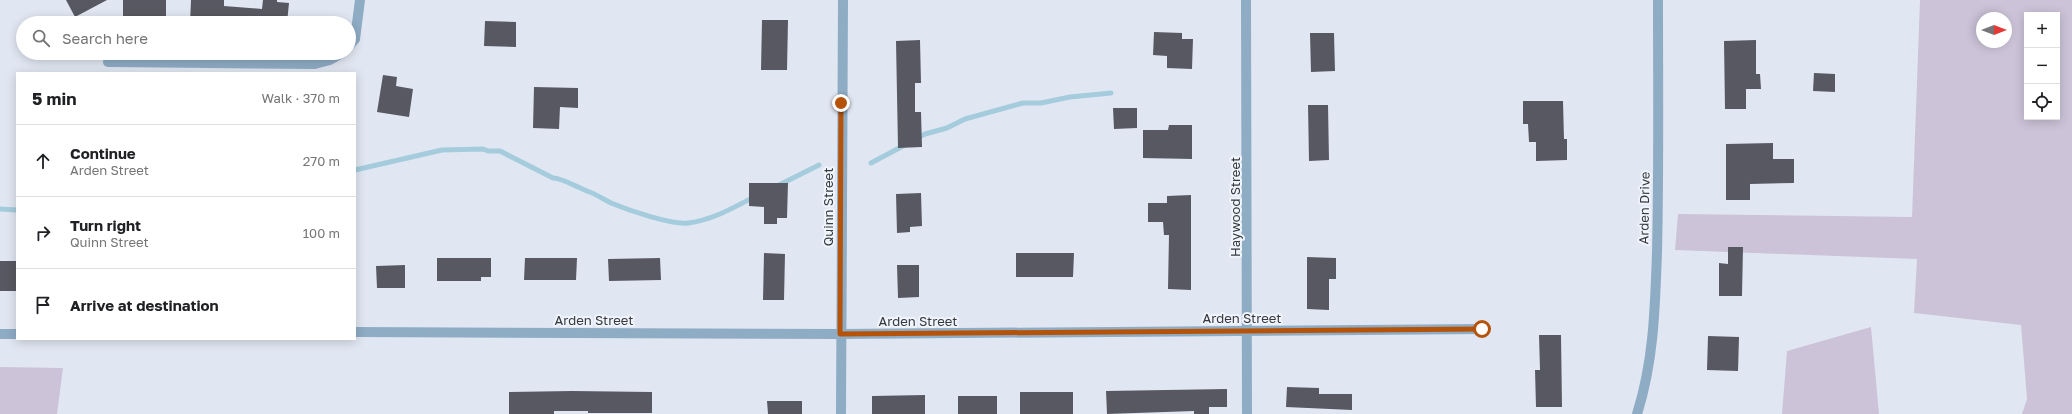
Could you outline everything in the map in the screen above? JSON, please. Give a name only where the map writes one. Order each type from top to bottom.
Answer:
[{"type":"street","points":[[356,31],[360,0]]},
{"type":"street","name":"Quinn Street","points":[[840,414],[843,0]]},
{"type":"street","name":"Haywood Street","points":[[1246,0],[1248,414]]},
{"type":"street","name":"Arden Drive","points":[[1636,414],[1650,361],[1654,332],[1658,222],[1658,0]]},
{"type":"street","points":[[108,62],[315,64],[330,60]]},
{"type":"street","name":"Arden Street","points":[[356,332],[840,334],[1482,329]]},
{"type":"street","points":[[0,334],[16,334]]},
{"type":"shaded area","points":[[1920,0],[2072,0],[2072,414],[2022,414],[2027,399],[2021,325],[1914,313],[1917,259],[1675,250],[1678,214],[1912,217]]},
{"type":"shaded area","points":[[1871,327],[1879,414],[1782,414],[1787,351]]},
{"type":"shaded area","points":[[0,367],[63,368],[57,414],[0,414]]},
{"type":"building","points":[[66,0],[107,0],[77,16],[74,16]]},
{"type":"building","points":[[123,0],[166,0],[166,16],[123,16]]},
{"type":"building","points":[[191,0],[224,0],[224,6],[262,9],[263,0],[277,0],[277,2],[289,3],[288,16],[190,16]]},
{"type":"building","points":[[762,20],[788,20],[787,70],[761,70]]},
{"type":"building","points":[[485,21],[516,22],[516,47],[484,46]]},
{"type":"building","points":[[1154,32],[1182,33],[1182,39],[1193,39],[1192,69],[1167,68],[1167,56],[1153,55]]},
{"type":"building","points":[[1310,33],[1334,33],[1335,71],[1311,72]]},
{"type":"building","points":[[920,40],[921,83],[915,83],[915,112],[921,112],[922,147],[898,148],[896,41]]},
{"type":"building","points":[[1756,40],[1756,74],[1760,74],[1761,89],[1746,89],[1746,109],[1725,109],[1724,41]]},
{"type":"building","points":[[1814,73],[1835,74],[1835,92],[1813,91]]},
{"type":"building","points":[[383,75],[397,77],[396,86],[413,89],[409,117],[377,112]]},
{"type":"building","points":[[534,87],[578,88],[578,108],[560,107],[559,129],[533,128]]},
{"type":"building","points":[[1523,101],[1563,101],[1564,139],[1567,139],[1567,160],[1536,161],[1536,142],[1529,142],[1528,124],[1523,124]]},
{"type":"building","points":[[1308,105],[1328,105],[1329,160],[1309,161]]},
{"type":"building","points":[[1113,108],[1137,108],[1137,128],[1114,129]]},
{"type":"building","points":[[1169,125],[1192,125],[1192,159],[1143,158],[1143,130],[1168,130]]},
{"type":"building","points":[[1773,143],[1773,159],[1794,159],[1794,183],[1750,184],[1750,200],[1726,200],[1726,144]]},
{"type":"building","points":[[749,183],[788,183],[787,218],[777,218],[777,224],[764,224],[764,207],[749,206]]},
{"type":"building","points":[[921,193],[922,226],[910,227],[910,232],[897,233],[896,194]]},
{"type":"building","points":[[1191,195],[1191,290],[1168,289],[1169,235],[1164,235],[1163,222],[1148,222],[1148,203],[1167,203],[1167,196]]},
{"type":"building","points":[[1728,247],[1743,247],[1742,296],[1719,296],[1719,263],[1728,264]]},
{"type":"building","points":[[764,253],[785,254],[784,300],[763,300]]},
{"type":"building","points":[[1016,253],[1074,253],[1073,277],[1016,277]]},
{"type":"building","points":[[1307,257],[1336,258],[1336,279],[1329,279],[1329,310],[1307,309]]},
{"type":"building","points":[[437,258],[491,258],[491,277],[481,277],[481,281],[437,281]]},
{"type":"building","points":[[525,258],[577,258],[576,280],[524,280]]},
{"type":"building","points":[[660,258],[661,280],[609,281],[608,259]]},
{"type":"building","points":[[0,261],[16,261],[16,291],[0,291]]},
{"type":"building","points":[[405,265],[405,288],[377,288],[376,266]]},
{"type":"building","points":[[897,265],[919,265],[919,297],[898,298]]},
{"type":"building","points":[[1539,335],[1561,335],[1562,407],[1536,407],[1535,370],[1540,370]]},
{"type":"building","points":[[1708,336],[1739,337],[1738,371],[1707,370]]},
{"type":"building","points":[[1287,387],[1319,388],[1319,394],[1352,394],[1352,410],[1286,407]]},
{"type":"building","points":[[1227,389],[1227,407],[1209,407],[1209,414],[1194,414],[1194,411],[1107,414],[1106,391]]},
{"type":"building","points":[[509,392],[652,392],[652,413],[588,413],[588,411],[554,411],[554,414],[509,414]]},
{"type":"building","points":[[1020,392],[1073,392],[1073,414],[1020,414]]},
{"type":"building","points":[[925,395],[925,414],[872,414],[872,396]]},
{"type":"building","points":[[958,396],[997,396],[997,414],[958,414]]},
{"type":"building","points":[[767,401],[802,401],[802,414],[768,414]]},
{"type":"waterway","points":[[917,138],[925,134],[947,128],[965,119],[1023,103],[1041,103],[1070,97],[1111,93]]},
{"type":"waterway","points":[[871,163],[905,145]]},
{"type":"waterway","points":[[356,170],[442,150],[483,149],[488,151],[500,151],[553,178],[561,179],[611,203],[650,216],[671,222],[681,223],[688,223],[714,216],[754,197]]},
{"type":"waterway","points":[[777,186],[819,165]]},
{"type":"waterway","points":[[0,209],[16,210]]},
{"type":"route","points":[[841,103],[840,334],[1482,329]]}]
